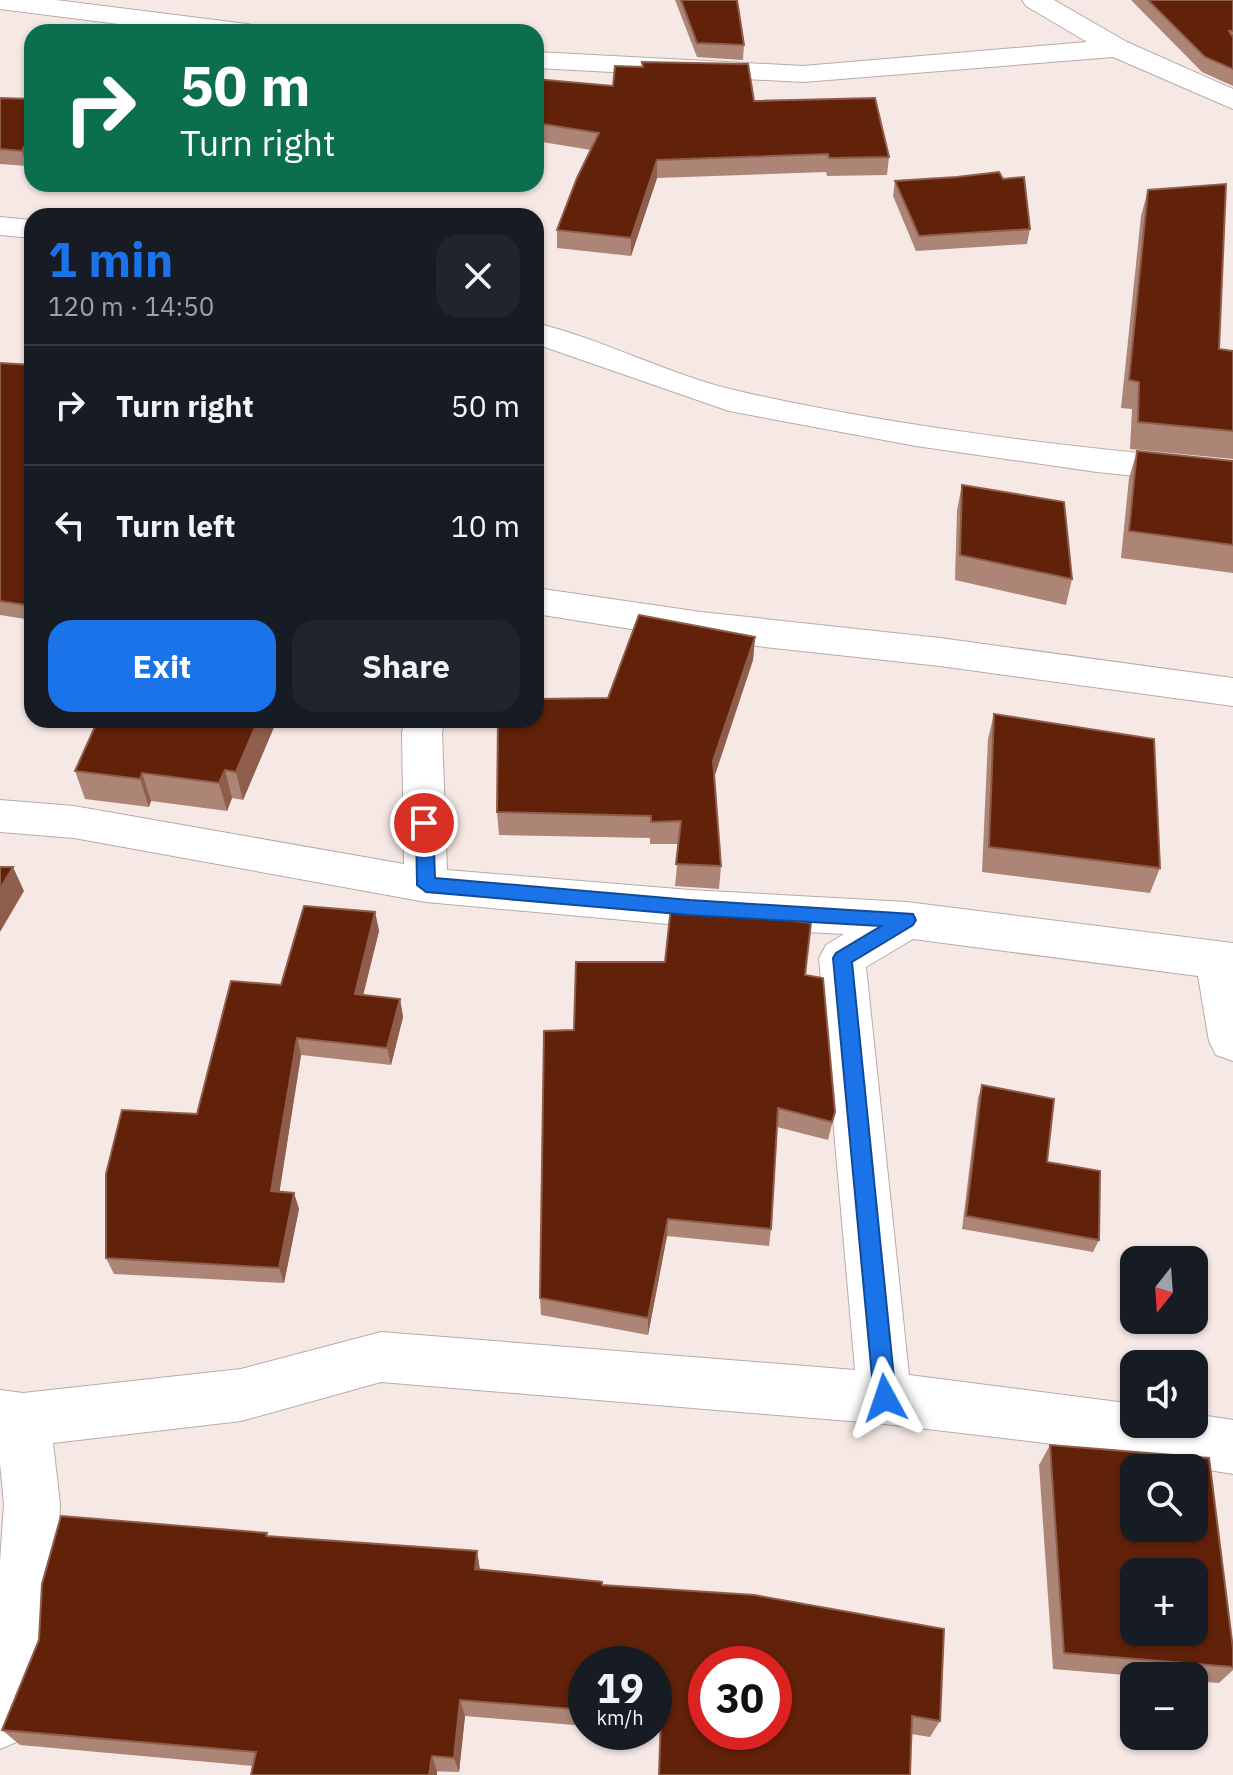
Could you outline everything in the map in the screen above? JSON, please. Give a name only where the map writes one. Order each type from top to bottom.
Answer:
[{"type":"street","points":[[1035,0],[1117,48],[1233,100]]},
{"type":"street","points":[[0,1],[183,24]]},
{"type":"street","points":[[544,60],[803,74],[1117,48]]},
{"type":"street","points":[[0,226],[24,228]]},
{"type":"street","points":[[544,336],[729,400],[916,435],[1097,461],[1233,474]]},
{"type":"street","points":[[544,602],[701,626],[940,652],[1233,692]]},
{"type":"street","points":[[423,728],[426,885]]},
{"type":"street","points":[[0,816],[74,822],[426,885],[690,908],[907,920],[1226,961],[1233,1041]]},
{"type":"street","points":[[885,1398],[842,958],[907,920]]},
{"type":"street","points":[[0,1719],[23,1657],[32,1504],[12,1418],[241,1395],[381,1357],[885,1398],[1045,1417],[1233,1447]]},
{"type":"building","points":[[681,0],[737,0],[744,45],[697,43]]},
{"type":"building","points":[[1148,0],[1233,0],[1233,31],[1229,31],[1233,37],[1233,69],[1205,57]]},
{"type":"building","points":[[642,62],[748,64],[754,101],[875,98],[889,157],[829,158],[828,154],[657,160],[631,238],[557,230],[599,133],[544,124],[544,80],[613,86],[615,66],[643,67]]},
{"type":"building","points":[[0,98],[24,99],[22,151],[0,149]]},
{"type":"building","points":[[999,172],[1003,179],[1024,177],[1030,229],[919,236],[895,181],[957,177]]},
{"type":"building","points":[[1226,184],[1219,349],[1233,351],[1233,431],[1138,422],[1139,382],[1129,380],[1148,190]]},
{"type":"building","points":[[0,363],[24,364],[24,605],[0,601]]},
{"type":"building","points":[[1137,451],[1233,461],[1233,545],[1129,531]]},
{"type":"building","points":[[962,485],[1064,502],[1072,579],[960,555]]},
{"type":"building","points":[[639,615],[755,637],[713,761],[721,866],[676,864],[681,821],[651,822],[651,816],[497,812],[498,728],[544,728],[544,699],[608,698]]},
{"type":"building","points":[[994,714],[1154,739],[1160,868],[989,847]]},
{"type":"building","points":[[94,728],[255,728],[236,772],[225,770],[219,783],[142,773],[140,779],[75,771]]},
{"type":"building","points":[[0,867],[13,867],[0,889]]},
{"type":"building","points":[[304,906],[375,912],[355,994],[400,999],[387,1048],[297,1038],[271,1191],[294,1193],[279,1268],[106,1258],[106,1174],[122,1110],[197,1114],[231,981],[281,985]]},
{"type":"building","points":[[671,907],[734,911],[734,915],[811,923],[805,975],[823,978],[835,1112],[832,1122],[778,1108],[771,1229],[668,1219],[648,1318],[540,1298],[544,1031],[574,1030],[576,962],[665,962]]},
{"type":"building","points":[[982,1085],[1054,1099],[1047,1162],[1100,1171],[1099,1240],[966,1216]]},
{"type":"building","points":[[1050,1445],[1160,1454],[1120,1454],[1120,1542],[1208,1542],[1209,1458],[1233,1667],[1208,1665],[1208,1662],[1064,1653]]},
{"type":"building","points":[[61,1516],[267,1533],[266,1536],[477,1551],[475,1569],[602,1582],[602,1585],[754,1595],[944,1629],[940,1721],[912,1716],[910,1775],[659,1775],[660,1750],[672,1750],[672,1646],[568,1646],[568,1709],[460,1700],[454,1758],[432,1756],[429,1775],[251,1775],[256,1752],[2,1730],[39,1640],[42,1584]]},
{"type":"route","points":[[424,823],[426,885],[690,908],[907,920],[842,958],[885,1398]]}]
